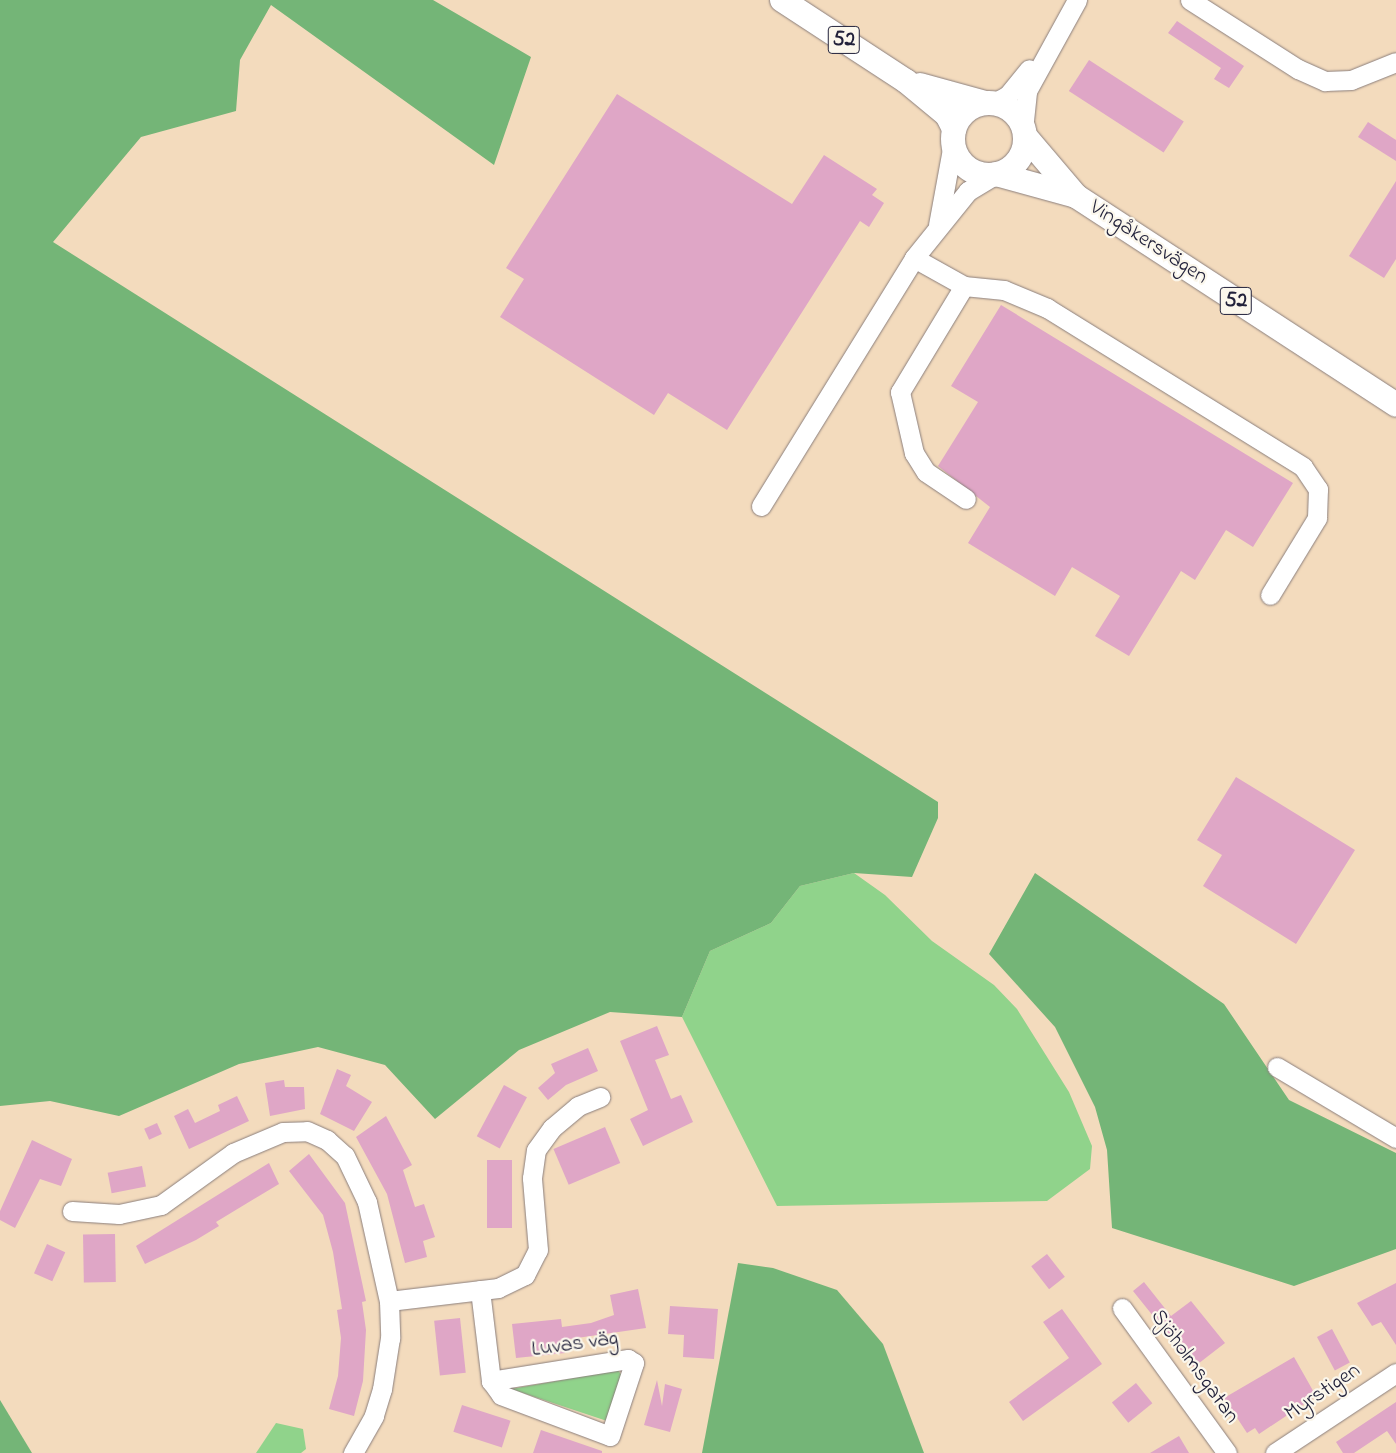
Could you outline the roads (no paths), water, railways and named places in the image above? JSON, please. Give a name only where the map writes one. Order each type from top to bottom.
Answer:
[{"type":"main road","name":"52","points":[[782,0],[906,81],[947,115],[966,168],[995,175]]},
{"type":"main road","name":"52","points":[[906,81],[1012,111],[1024,133]]},
{"type":"main road","points":[[953,136],[961,116],[988,104]]},
{"type":"main road","points":[[995,175],[1017,162],[1024,133]]},
{"type":"main road","name":"Vingåkersvägen","points":[[1024,133],[1076,196],[1396,405]]},
{"type":"main road","name":"Vingåkersvägen","points":[[995,175],[1076,196]]},
{"type":"street","points":[[988,104],[1019,84],[1077,0]]},
{"type":"street","points":[[1190,0],[1298,69],[1325,81],[1352,80],[1396,62]]},
{"type":"street","points":[[1024,133],[1027,91],[1060,26]]},
{"type":"street","points":[[937,229],[953,136]]},
{"type":"street","points":[[761,506],[914,258],[968,191],[995,175]]},
{"type":"street","points":[[914,258],[964,286],[1004,290],[1047,308],[1304,466],[1318,490],[1317,518],[1270,594]]},
{"type":"street","points":[[964,286],[900,392],[909,438],[922,466],[966,499]]},
{"type":"street","points":[[1277,1067],[1396,1138]]},
{"type":"street","points":[[389,1301],[480,1290],[512,1283],[534,1262],[538,1237],[532,1166],[536,1150],[552,1128],[578,1106],[600,1097]]},
{"type":"street","points":[[72,1211],[119,1214],[161,1205],[233,1153],[283,1132],[307,1131],[327,1140],[345,1156],[357,1177],[376,1229],[389,1301],[382,1389],[374,1416],[353,1453]]},
{"type":"street","points":[[480,1290],[491,1381]]},
{"type":"street","name":"Sjöholmsgatan","points":[[1122,1308],[1227,1453]]},
{"type":"street","name":"Luvas väg","points":[[628,1359],[634,1363],[610,1436],[501,1395],[491,1381],[628,1359]]},
{"type":"street","name":"Myrstigen","points":[[1275,1453],[1396,1373]]}]
